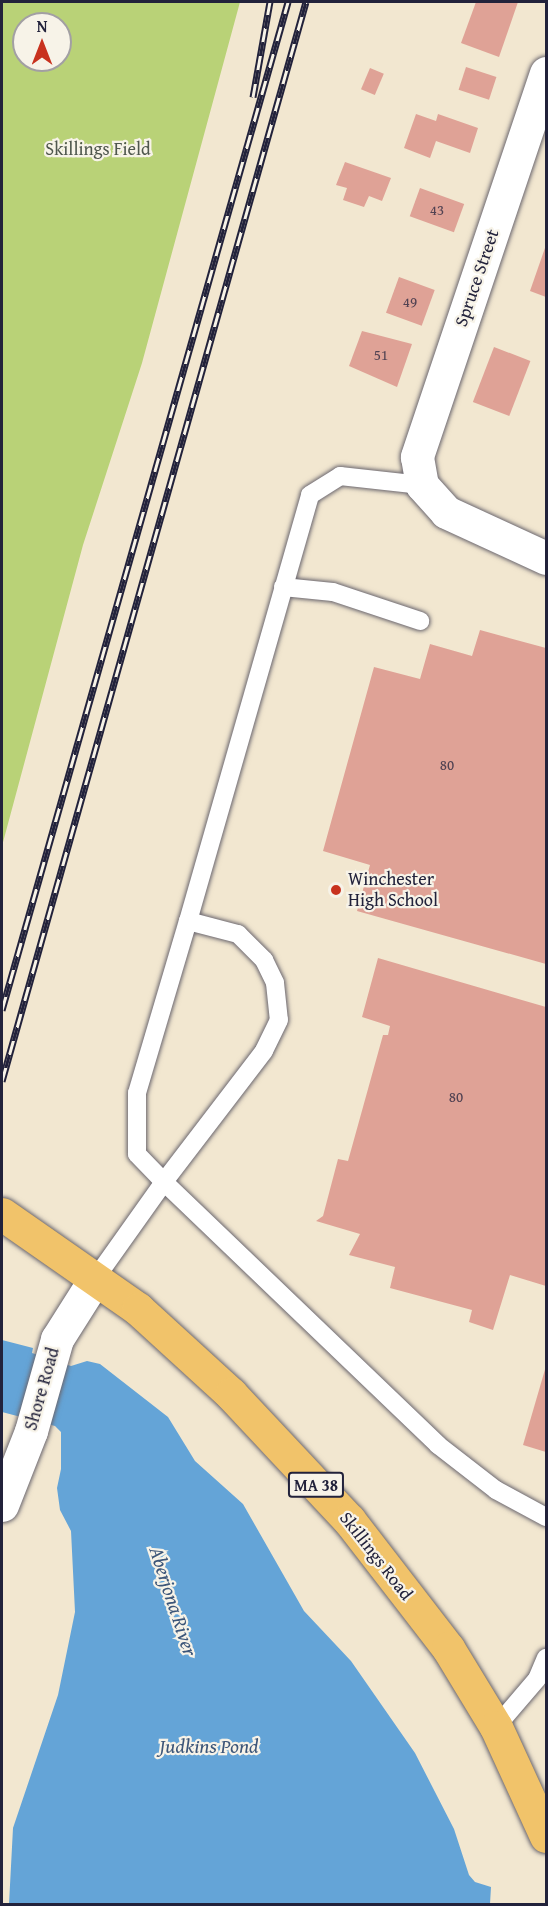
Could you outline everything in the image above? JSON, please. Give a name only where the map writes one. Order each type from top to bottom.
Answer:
[{"type":"main road","name":"Skillings Road","points":[[2,1214],[138,1310],[189,1354],[349,1520],[447,1648],[496,1727],[546,1836]]},
{"type":"street","name":"Spruce Street","points":[[422,485],[417,457],[546,73]]},
{"type":"street","points":[[422,485],[437,504],[457,519],[546,558]]},
{"type":"street","name":"Shore Road","points":[[2,1505],[31,1431],[52,1353],[62,1329],[95,1279]]},
{"type":"lane","points":[[422,485],[340,476],[310,495],[189,921],[137,1093],[137,1154],[438,1445],[496,1490],[546,1517]]},
{"type":"lane","points":[[283,587],[333,592],[420,621]]},
{"type":"lane","points":[[95,1279],[164,1182],[264,1051],[279,1020],[275,983],[264,960],[238,934],[189,921]]},
{"type":"lane","points":[[496,1727],[537,1679],[546,1658]]},
{"type":"green space","name":"Skillings Field","points":[[2,2],[240,2],[142,363],[83,545],[2,846]]},
{"type":"water","name":"Judkins Pond","points":[[2,1340],[33,1348],[32,1353],[71,1366],[87,1361],[100,1364],[168,1417],[195,1461],[243,1504],[304,1611],[351,1661],[415,1753],[454,1829],[469,1875],[475,1882],[491,1887],[490,1904],[9,1904],[13,1828],[58,1695],[75,1612],[71,1531],[60,1510],[57,1488],[61,1469],[61,1432],[55,1426],[2,1412]]},
{"type":"building","points":[[476,2],[518,2],[499,57],[461,43]]},
{"type":"building","points":[[466,67],[496,77],[489,100],[459,90]]},
{"type":"building","points":[[370,68],[384,74],[375,95],[361,89]]},
{"type":"building","points":[[416,114],[436,121],[438,114],[478,128],[470,153],[436,141],[430,158],[404,148]]},
{"type":"building","points":[[345,162],[391,178],[382,201],[369,196],[364,207],[343,200],[347,188],[336,185]]},
{"type":"building","points":[[420,188],[464,204],[454,232],[410,216]]},
{"type":"building","points":[[546,245],[546,297],[530,291]]},
{"type":"building","points":[[399,277],[435,290],[422,326],[386,313]]},
{"type":"building","points":[[362,331],[412,344],[397,387],[349,366]]},
{"type":"building","points":[[494,347],[530,361],[509,416],[473,402]]},
{"type":"building","points":[[480,630],[546,648],[546,964],[357,911],[370,865],[323,851],[374,667],[420,679],[430,644],[472,656]]},
{"type":"building","points":[[378,958],[546,1007],[546,1286],[510,1275],[493,1330],[469,1322],[472,1310],[390,1288],[395,1267],[349,1255],[360,1234],[316,1221],[323,1216],[338,1159],[348,1161],[383,1035],[388,1035],[390,1026],[362,1017]]},
{"type":"building","points":[[546,1366],[546,1452],[523,1445]]},
{"type":"railway","points":[[253,97],[270,2]]},
{"type":"railway","points":[[2,1010],[288,2]]},
{"type":"railway","points":[[2,1081],[306,2]]},
{"type":"place","name":"Winchester High School","points":[[336,890]]},
{"type":"water label","name":"Aberjona River","points":[[174,1601]]}]
